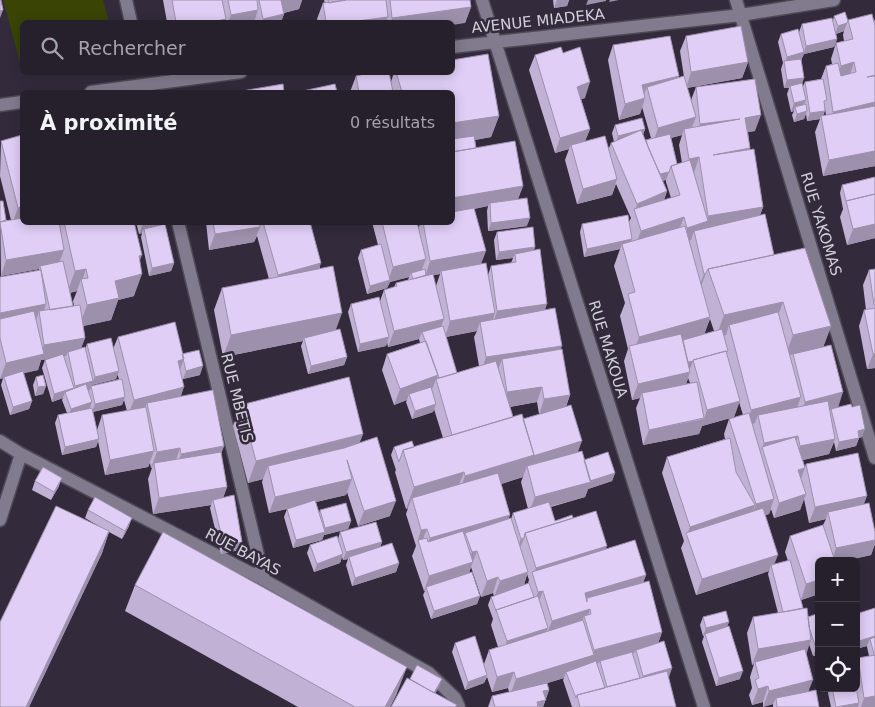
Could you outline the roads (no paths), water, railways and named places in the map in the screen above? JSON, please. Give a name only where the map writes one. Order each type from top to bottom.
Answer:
[{"type":"street","points":[[126,0],[131,20]]},
{"type":"street","name":"RUE MAKOUA","points":[[482,0],[704,707]]},
{"type":"street","name":"RUE YAKOMAS","points":[[736,0],[875,458]]},
{"type":"street","name":"AVENUE MIADEKA","points":[[455,47],[741,15],[834,0]]},
{"type":"street","points":[[103,90],[215,75]]},
{"type":"street","points":[[0,105],[20,102]]},
{"type":"street","name":"RUE MBETIS","points":[[179,225],[264,580]]},
{"type":"street","name":"RUE BAYAS","points":[[0,441],[21,454],[264,580],[429,673],[455,698],[459,707]]},
{"type":"street","points":[[0,520],[21,454]]}]
